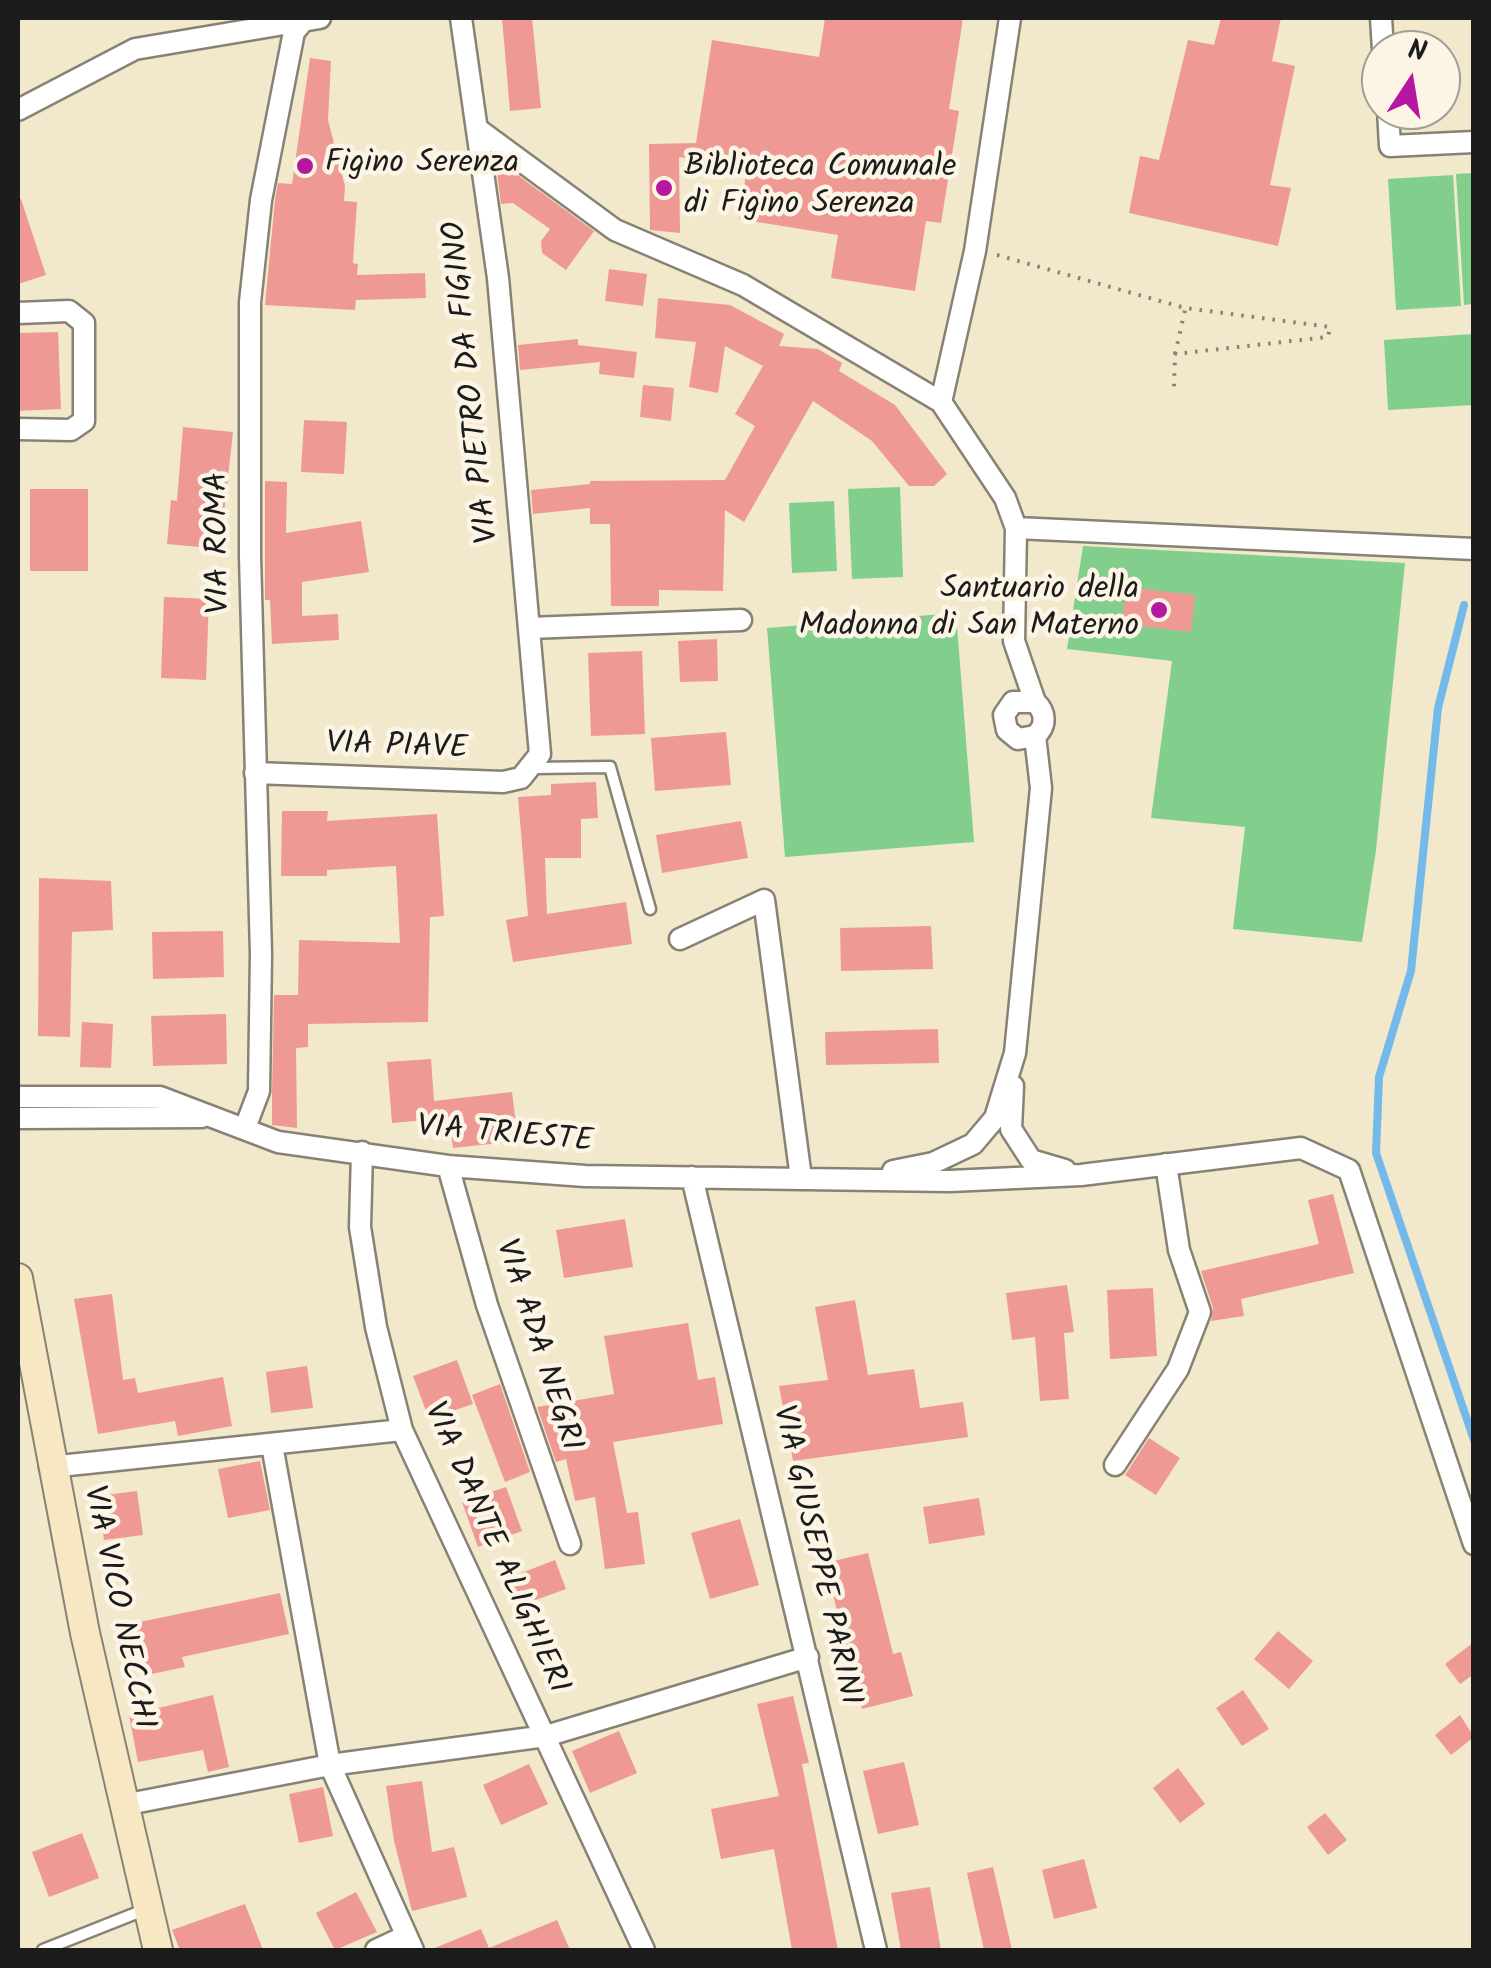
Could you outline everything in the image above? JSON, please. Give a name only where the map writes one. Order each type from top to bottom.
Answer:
[{"type":"street","name":"VIA PIETRO DA FIGINO","points":[[461,18],[498,278],[529,628]]},
{"type":"street","points":[[940,402],[974,251],[1010,18]]},
{"type":"street","points":[[18,110],[135,49],[312,19]]},
{"type":"street","name":"VIA ROMA","points":[[227,1122],[252,1119],[260,1073],[250,302],[265,182],[294,32],[312,19]]},
{"type":"street","points":[[479,130],[615,230],[743,285],[940,402],[1005,498],[1016,528],[1012,702],[1004,723],[1026,738],[1041,788],[1011,1129],[1030,1160],[1081,1175]]},
{"type":"street","points":[[1389,130],[1390,146],[1474,142]]},
{"type":"street","points":[[18,313],[69,311],[84,323],[84,421],[72,430],[18,429]]},
{"type":"street","points":[[1016,528],[1474,548]]},
{"type":"street","points":[[533,768],[540,754],[529,628],[741,620]]},
{"type":"street","points":[[1014,641],[1034,702],[1043,712],[1044,723],[1026,738]]},
{"type":"street","points":[[1012,702],[1034,702]]},
{"type":"street","name":"VIA PIAVE","points":[[254,773],[503,782],[521,778],[533,768]]},
{"type":"street","points":[[680,938],[764,900],[801,1178]]},
{"type":"street","points":[[857,1178],[933,1163],[973,1144],[995,1118],[1016,1052]]},
{"type":"street","name":"VIA TRIESTE","points":[[18,1097],[160,1097],[278,1142],[448,1166],[585,1176],[857,1178]]},
{"type":"street","name":"VIA TRIESTE","points":[[18,1118],[227,1122]]},
{"type":"street","points":[[857,1178],[950,1181],[1081,1175],[1301,1148],[1349,1170],[1474,1544]]},
{"type":"street","name":"VIA DANTE ALIGHIERI","points":[[362,1152],[360,1227],[376,1327],[402,1430],[644,1950]]},
{"type":"street","points":[[1115,1465],[1178,1370],[1200,1312],[1179,1250],[1166,1164]]},
{"type":"street","name":"VIA ADA NEGRI","points":[[448,1166],[488,1304],[570,1544]]},
{"type":"street","name":"VIA GIUSEPPE PARINI","points":[[692,1177],[876,1950]]},
{"type":"street","name":"VIA VICO NECCHI","points":[[18,1278],[50,1466],[158,1950]]},
{"type":"street","points":[[50,1466],[402,1430]]},
{"type":"street","points":[[272,1445],[330,1765],[410,1943],[376,1950]]},
{"type":"street","points":[[123,1805],[330,1765],[546,1736],[808,1657]]},
{"type":"lane","name":"VIA PIAVE","points":[[533,768],[610,768],[650,908]]},
{"type":"lane","points":[[43,1950],[148,1909]]},
{"type":"path","points":[[994,254],[1185,308],[1330,326],[1328,337],[1175,354]]},
{"type":"path","points":[[1174,388],[1175,354],[1185,308]]},
{"type":"green space","points":[[1473,173],[1473,304],[1464,305],[1456,174]]},
{"type":"green space","points":[[1453,175],[1461,306],[1396,310],[1388,179]]},
{"type":"green space","points":[[1473,334],[1473,405],[1388,410],[1384,340]]},
{"type":"green space","points":[[900,487],[903,577],[852,579],[848,489]]},
{"type":"green space","points":[[834,501],[837,571],[792,573],[789,503]]},
{"type":"green space","points":[[1083,546],[1405,563],[1376,850],[1362,942],[1233,929],[1245,827],[1151,818],[1172,661],[1067,649]]},
{"type":"green space","points":[[956,613],[974,842],[785,857],[767,628]]},
{"type":"building","points":[[502,18],[532,18],[541,108],[510,111]]},
{"type":"building","points":[[825,18],[963,18],[949,109],[959,111],[941,223],[926,221],[915,291],[831,278],[838,235],[739,219],[747,168],[679,157],[680,233],[650,230],[649,144],[696,143],[712,40],[819,57]]},
{"type":"building","points":[[1221,18],[1281,18],[1272,61],[1295,66],[1270,185],[1291,188],[1278,246],[1129,213],[1140,156],[1159,160],[1188,40],[1214,45]]},
{"type":"building","points":[[310,58],[331,61],[328,120],[345,186],[344,201],[357,202],[353,263],[358,264],[357,275],[425,273],[426,298],[356,300],[355,310],[265,305],[278,183],[292,184]]},
{"type":"building","points":[[512,171],[594,231],[566,270],[542,253],[541,241],[550,229],[513,203],[501,204],[497,173]]},
{"type":"building","points":[[21,199],[46,275],[18,284],[18,200]]},
{"type":"building","points":[[609,269],[647,274],[643,306],[605,301]]},
{"type":"building","points":[[658,298],[730,305],[784,334],[779,346],[818,349],[842,363],[839,371],[895,405],[947,474],[934,486],[909,486],[872,441],[813,401],[744,522],[725,510],[723,591],[659,590],[659,606],[611,606],[610,524],[590,524],[590,508],[533,514],[531,490],[590,481],[725,480],[755,426],[735,414],[763,366],[725,346],[718,393],[689,387],[696,342],[655,338]]},
{"type":"building","points":[[58,332],[61,409],[18,411],[18,333]]},
{"type":"building","points":[[578,339],[578,345],[637,352],[634,378],[599,374],[600,362],[520,370],[518,345]]},
{"type":"building","points":[[643,385],[674,388],[671,421],[640,417]]},
{"type":"building","points":[[304,420],[347,422],[344,474],[301,472]]},
{"type":"building","points":[[183,427],[233,432],[220,549],[167,544],[171,500],[177,501]]},
{"type":"building","points":[[265,481],[287,482],[286,533],[361,521],[369,572],[302,582],[302,616],[338,614],[339,640],[272,644],[270,600],[265,600]]},
{"type":"building","points":[[30,489],[88,489],[88,571],[30,571]]},
{"type":"building","name":"Santuario della Madonna di San Materno","points":[[1126,587],[1195,595],[1191,632],[1122,624]]},
{"type":"building","points":[[164,597],[209,599],[206,680],[161,678]]},
{"type":"building","points":[[717,639],[718,681],[680,682],[678,641]]},
{"type":"building","points":[[642,651],[645,734],[591,736],[588,653]]},
{"type":"building","points":[[726,732],[731,785],[655,791],[651,738]]},
{"type":"building","points":[[596,782],[598,818],[581,819],[581,858],[545,858],[547,914],[626,902],[632,944],[513,962],[506,920],[528,916],[518,797],[551,795],[551,784]]},
{"type":"building","points":[[282,811],[328,811],[327,821],[437,814],[444,916],[430,917],[428,1022],[308,1024],[308,1047],[296,1048],[297,1128],[272,1125],[272,1094],[274,995],[298,995],[299,940],[400,943],[396,866],[327,870],[327,876],[281,876]]},
{"type":"building","points":[[741,821],[748,858],[662,873],[656,835]]},
{"type":"building","points":[[39,878],[111,881],[113,930],[72,932],[70,1037],[38,1036]]},
{"type":"building","points":[[931,926],[933,969],[841,971],[840,928]]},
{"type":"building","points":[[223,931],[224,977],[153,979],[152,932]]},
{"type":"building","points":[[226,1014],[227,1064],[153,1066],[151,1016]]},
{"type":"building","points":[[82,1022],[113,1024],[111,1068],[80,1067]]},
{"type":"building","points":[[938,1029],[939,1063],[826,1065],[825,1032]]},
{"type":"building","points":[[431,1059],[434,1101],[512,1092],[518,1141],[453,1148],[449,1118],[392,1123],[387,1062]]},
{"type":"building","points":[[1333,1194],[1354,1273],[1241,1299],[1244,1316],[1211,1321],[1213,1308],[1201,1271],[1319,1244],[1308,1200]]},
{"type":"building","points":[[625,1219],[633,1267],[564,1278],[556,1230]]},
{"type":"building","points":[[1067,1285],[1074,1332],[1064,1333],[1069,1399],[1040,1401],[1035,1337],[1012,1340],[1006,1293]]},
{"type":"building","points":[[1153,1288],[1157,1356],[1110,1359],[1107,1290]]},
{"type":"building","points":[[112,1294],[123,1380],[135,1378],[138,1393],[223,1377],[232,1426],[178,1436],[175,1421],[98,1434],[74,1299]]},
{"type":"building","points":[[855,1300],[868,1375],[914,1369],[920,1408],[963,1402],[968,1437],[793,1461],[779,1386],[828,1380],[815,1307]]},
{"type":"building","points":[[688,1323],[698,1380],[715,1377],[723,1424],[613,1442],[627,1513],[638,1512],[645,1564],[605,1569],[595,1497],[575,1501],[566,1459],[556,1462],[537,1407],[614,1394],[604,1336]]},
{"type":"building","points":[[457,1360],[473,1404],[429,1419],[413,1376]]},
{"type":"building","points":[[307,1366],[313,1408],[271,1413],[266,1372]]},
{"type":"building","points":[[500,1384],[530,1472],[505,1482],[472,1395]]},
{"type":"building","points":[[1149,1438],[1180,1458],[1156,1495],[1125,1475]]},
{"type":"building","points":[[260,1461],[270,1510],[228,1518],[218,1469]]},
{"type":"building","points":[[506,1487],[522,1531],[478,1547],[462,1502]]},
{"type":"building","points":[[137,1491],[143,1535],[104,1540],[98,1496]]},
{"type":"building","points":[[979,1498],[985,1535],[929,1544],[923,1507]]},
{"type":"building","points":[[740,1519],[759,1585],[710,1599],[691,1533]]},
{"type":"building","points":[[868,1553],[893,1654],[901,1652],[913,1696],[862,1709],[825,1563]]},
{"type":"building","points":[[555,1560],[566,1589],[516,1607],[506,1579]]},
{"type":"building","points":[[280,1593],[289,1634],[182,1657],[185,1667],[147,1675],[135,1623]]},
{"type":"building","points":[[1278,1631],[1313,1661],[1289,1689],[1254,1659]]},
{"type":"building","points":[[1474,1642],[1474,1674],[1460,1684],[1445,1664]]},
{"type":"building","points":[[1243,1690],[1269,1729],[1242,1746],[1216,1708]]},
{"type":"building","points":[[213,1695],[229,1767],[208,1772],[203,1750],[138,1762],[129,1715]]},
{"type":"building","points":[[793,1696],[809,1763],[802,1764],[838,1950],[792,1950],[774,1849],[721,1859],[711,1809],[779,1796],[757,1704]]},
{"type":"building","points":[[1460,1715],[1474,1737],[1451,1755],[1435,1735]]},
{"type":"building","points":[[619,1731],[637,1773],[590,1793],[572,1751]]},
{"type":"building","points":[[904,1762],[919,1825],[878,1834],[863,1771]]},
{"type":"building","points":[[529,1764],[548,1804],[501,1825],[483,1785]]},
{"type":"building","points":[[1178,1768],[1205,1804],[1180,1823],[1153,1788]]},
{"type":"building","points":[[422,1781],[432,1852],[454,1847],[467,1897],[412,1911],[394,1841],[386,1786]]},
{"type":"building","points":[[323,1787],[333,1836],[299,1843],[289,1794]]},
{"type":"building","points":[[1325,1813],[1347,1840],[1328,1855],[1307,1827]]},
{"type":"building","points":[[82,1833],[99,1878],[49,1897],[32,1852]]},
{"type":"building","points":[[1084,1859],[1097,1908],[1054,1919],[1042,1870]]},
{"type":"building","points":[[993,1867],[1012,1950],[984,1950],[967,1873]]},
{"type":"building","points":[[930,1887],[941,1950],[901,1950],[891,1893]]},
{"type":"building","points":[[356,1892],[377,1932],[335,1950],[316,1913]]},
{"type":"building","points":[[245,1904],[263,1950],[180,1950],[172,1930]]},
{"type":"building","points":[[557,1920],[570,1950],[430,1950],[481,1929],[489,1948]]},
{"type":"waterway","points":[[1464,605],[1438,708],[1411,971],[1379,1077],[1376,1153],[1474,1440]]},
{"type":"place","name":"Figino Serenza","points":[[305,166]]},
{"type":"place","name":"Biblioteca Comunale di Figino Serenza","points":[[664,188]]},
{"type":"place","name":"Santuario della Madonna di San Materno","points":[[1159,610]]}]
